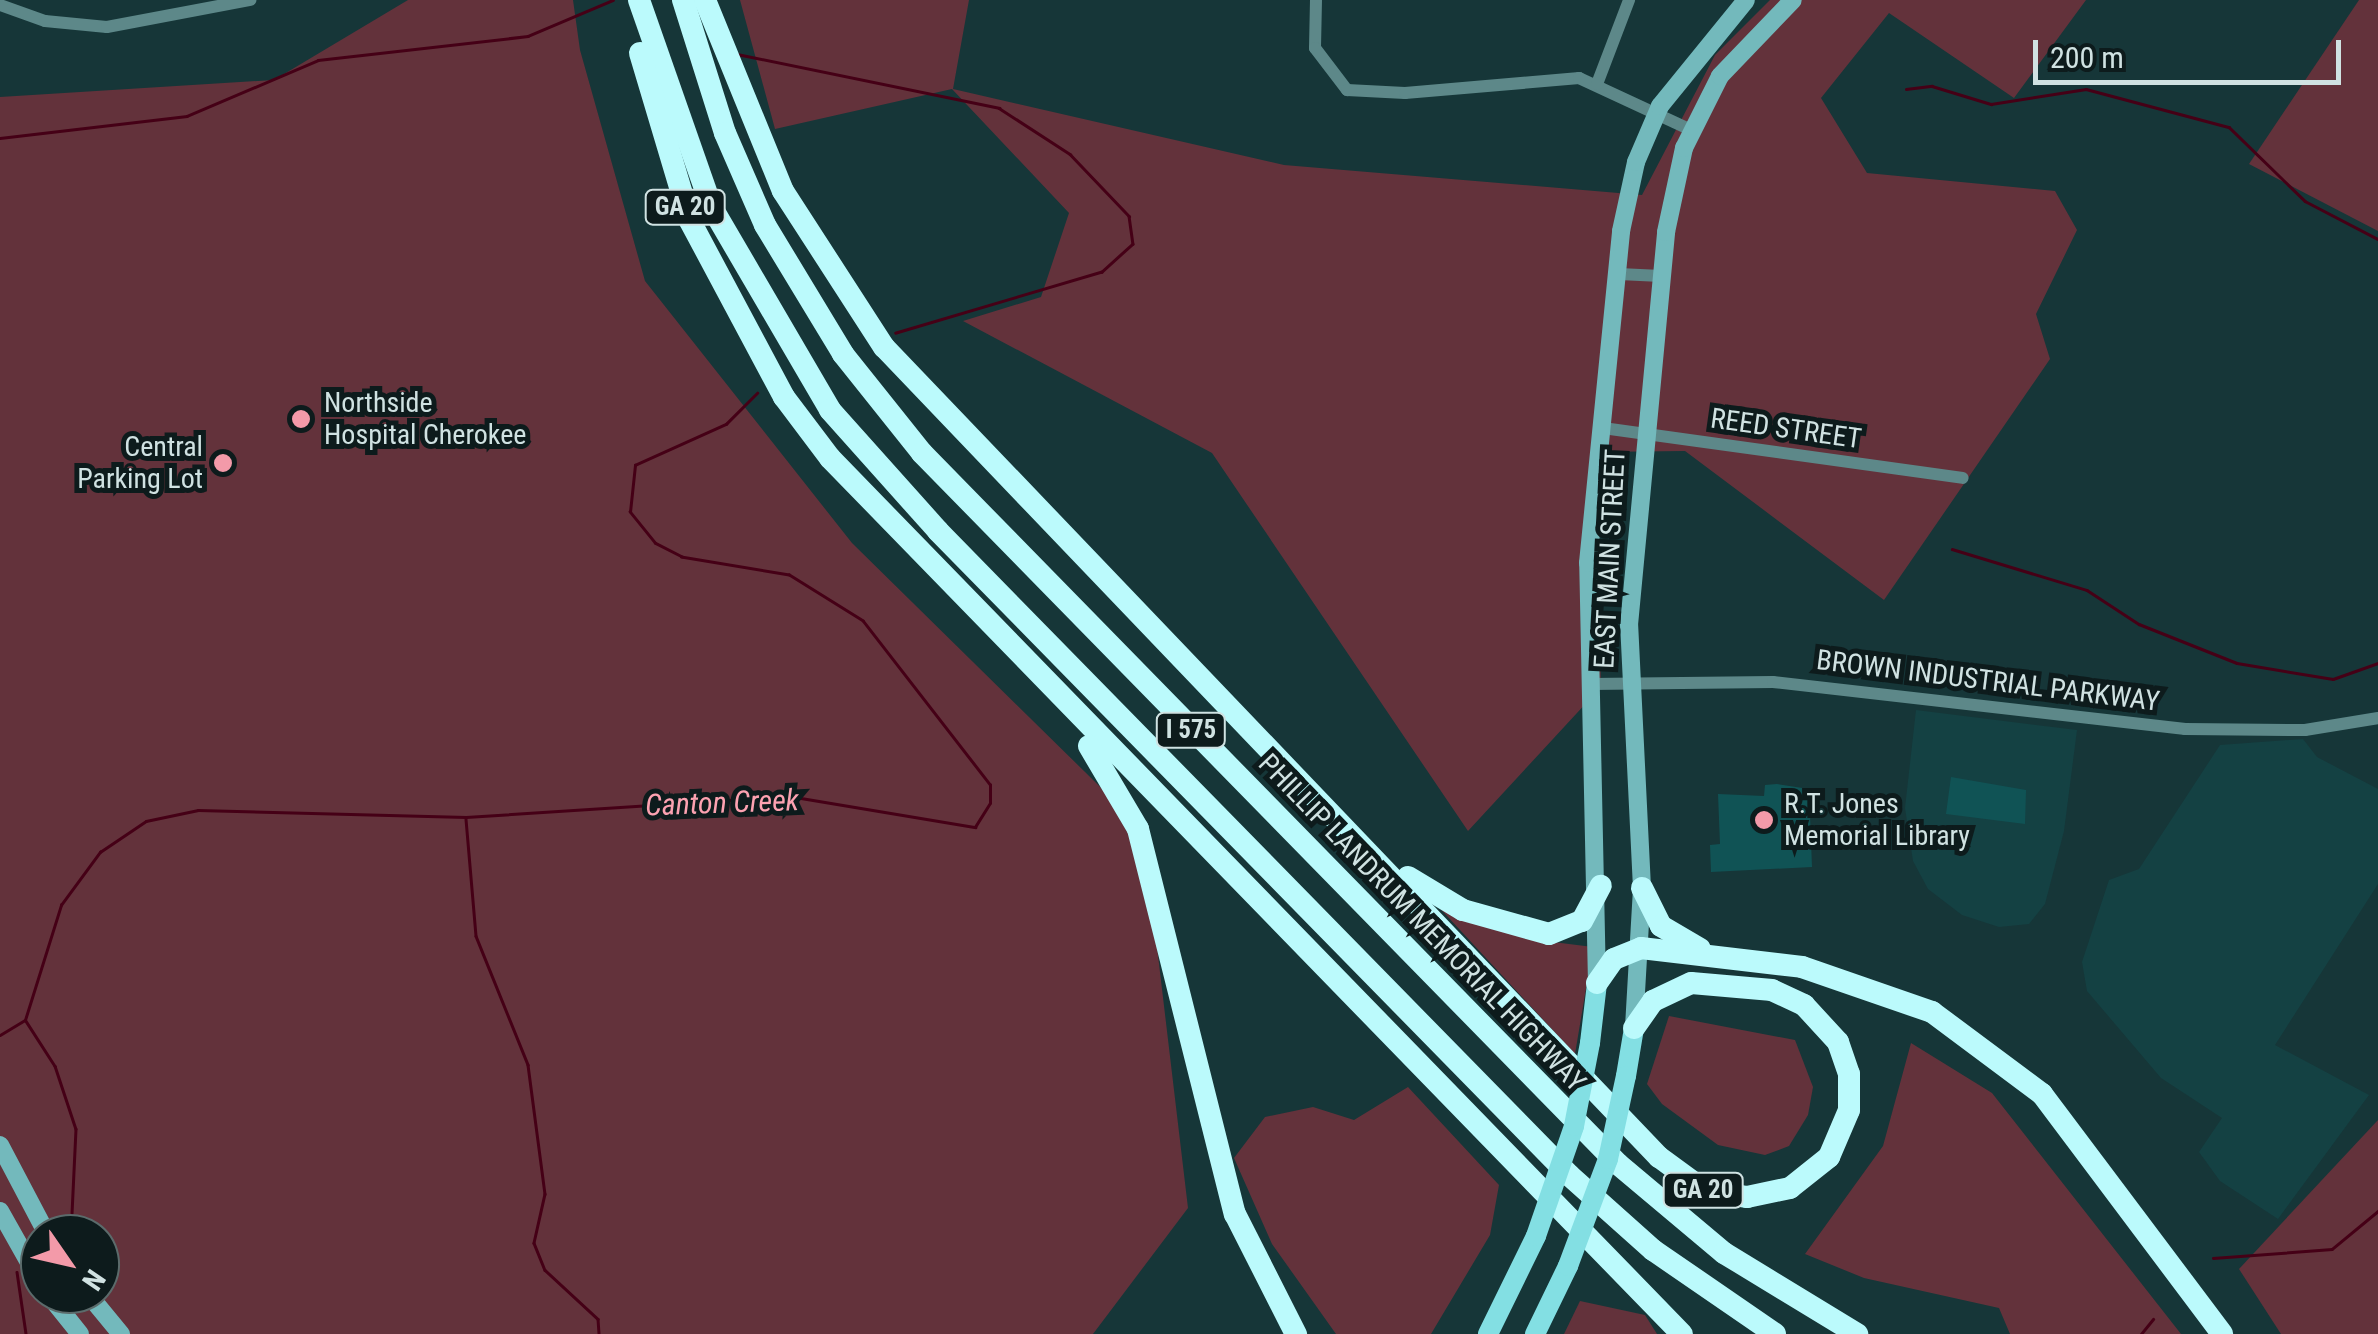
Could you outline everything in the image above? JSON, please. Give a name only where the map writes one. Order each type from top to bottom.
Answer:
[{"type":"highway","name":"GA 20","points":[[636,0],[654,116],[690,221],[784,397],[862,496],[1036,675],[1102,762],[1138,829],[1224,1178],[1262,1277],[1296,1334]]},
{"type":"highway","name":"I 575","points":[[636,0],[711,206],[830,410],[938,531],[1569,1175],[1683,1273],[1774,1334]]},
{"type":"highway","name":"PHILLIP LANDRUM MEMORIAL HIGHWAY","points":[[683,0],[725,133],[773,240],[843,354],[922,453],[1618,1164],[1724,1253],[1857,1334]]},
{"type":"highway","name":"GA 20","points":[[706,0],[782,191],[874,334],[1691,1184],[1732,1197],[1774,1193],[1829,1156],[1848,1110],[1849,1074],[1838,1042],[1804,1005],[1772,990],[1691,983],[1653,1000],[1634,1028]]},
{"type":"highway","points":[[1036,675],[1682,1334]]},
{"type":"highway","points":[[1352,830],[1426,889],[1511,927],[1567,931],[1601,886]]},
{"type":"highway","points":[[1642,888],[1661,926],[1718,956]]},
{"type":"highway","points":[[1597,983],[1614,960],[1642,948],[1718,956],[1877,988],[2000,1056],[2080,1138],[2222,1334]]},
{"type":"main road","name":"EAST MAIN STREET","points":[[1488,1334],[1536,1236],[1574,1126],[1590,1044],[1601,886],[1588,563],[1619,274],[1636,162],[1658,113],[1697,53],[1746,0]]},
{"type":"main road","name":"EAST MAIN STREET","points":[[1535,1334],[1568,1266],[1608,1159],[1634,1028],[1642,948],[1642,888],[1631,680],[1643,434],[1661,276],[1691,130],[1720,76],[1792,0]]},
{"type":"main road","points":[[0,1146],[36,1214]]},
{"type":"main road","points":[[0,1211],[20,1246]]},
{"type":"main road","points":[[104,1314],[121,1334]]},
{"type":"street","points":[[1316,0],[1315,48],[1347,90],[1405,93],[1559,77],[1597,84],[1691,130]]},
{"type":"street","points":[[1597,84],[1629,0]]},
{"type":"street","points":[[0,6],[46,21],[107,27],[246,1]]},
{"type":"street","points":[[1619,274],[1661,276]]},
{"type":"street","name":"REED STREET","points":[[1602,428],[1963,478]]},
{"type":"street","name":"BROWN INDUSTRIAL PARKWAY","points":[[1592,684],[1631,680],[1773,682],[2185,729],[2305,730],[2378,718]]},
{"type":"shaded area","points":[[408,0],[573,0],[580,50],[645,281],[852,543],[1143,829],[1188,1208],[1093,1334],[0,1334],[0,97],[274,80]]},
{"type":"shaded area","points":[[740,0],[969,0],[953,89],[1284,165],[1642,195],[1715,55],[1770,0],[2086,0],[2014,98],[1889,13],[1821,98],[1867,173],[2055,191],[2077,230],[2036,314],[2050,359],[1884,600],[1685,451],[1595,452],[1601,687],[1468,831],[1212,453],[963,321],[1041,297],[1069,213],[952,89],[775,129]]},
{"type":"shaded area","points":[[2359,0],[2378,0],[2378,231],[2249,164]]},
{"type":"shaded area","points":[[1916,710],[2077,730],[2064,831],[2045,904],[2029,924],[1999,927],[1962,915],[1928,889],[1913,861],[1905,808]]},
{"type":"shaded area","points":[[2303,739],[2317,757],[2378,789],[2378,884],[2275,1045],[2369,1095],[2278,1219],[2220,1181],[2199,1152],[2222,1118],[2161,1078],[2087,991],[2082,962],[2109,880],[2139,869],[2220,745]]},
{"type":"shaded area","points":[[1435,903],[1545,941],[1593,947],[1575,1054]]},
{"type":"shaded area","points":[[1669,1016],[1795,1040],[1813,1087],[1808,1115],[1789,1146],[1765,1155],[1718,1145],[1662,1104],[1647,1084]]},
{"type":"shaded area","points":[[1911,1043],[1992,1093],[2181,1334],[2010,1334],[1999,1308],[1864,1278],[1805,1254],[1883,1146]]},
{"type":"shaded area","points":[[1408,1087],[1499,1185],[1490,1235],[1431,1334],[1336,1334],[1272,1244],[1234,1158],[1265,1117],[1313,1107],[1354,1120]]},
{"type":"shaded area","points":[[2378,1120],[2378,1334],[2281,1334],[2239,1269]]},
{"type":"shaded area","points":[[1580,1301],[1645,1315],[1657,1334],[1564,1334]]},
{"type":"building","points":[[1951,777],[2026,790],[2025,824],[1946,814]]},
{"type":"building","name":"R.T. Jones Memorial Library","points":[[1765,785],[1809,789],[1812,867],[1711,872],[1710,845],[1720,844],[1718,794],[1764,796]]},
{"type":"waterway","points":[[0,138],[187,116],[318,60],[528,36],[613,0]]},
{"type":"waterway","name":"Canton Creek","points":[[737,54],[999,108],[1070,154],[1129,216],[1133,244],[1102,272],[896,333]]},
{"type":"waterway","points":[[1906,89],[1932,86],[1991,104],[2086,89],[2229,127],[2305,201],[2378,239]]},
{"type":"waterway","name":"Canton Creek","points":[[0,1035],[25,1020],[61,905],[100,852],[146,821],[198,810],[466,817],[789,796],[975,827],[990,803],[990,785],[863,621],[789,575],[682,557],[655,543],[630,512],[635,465],[726,424],[757,393]]},
{"type":"waterway","points":[[1952,549],[2087,590],[2139,624],[2237,663],[2333,679],[2378,663]]},
{"type":"waterway","points":[[466,819],[476,936],[528,1065],[545,1194],[534,1243],[545,1270],[598,1319],[599,1333]]},
{"type":"waterway","points":[[26,1021],[55,1066],[76,1129],[72,1213]]},
{"type":"waterway","points":[[2213,1258],[2332,1249],[2378,1211]]},
{"type":"waterway","points":[[17,1272],[26,1334]]},
{"type":"waterway","points":[[2141,1334],[2153,1319]]},
{"type":"place","name":"Northside Hospital Cherokee","points":[[301,419]]},
{"type":"place","name":"Central Parking Lot","points":[[223,463]]},
{"type":"place","name":"R.T. Jones Memorial Library","points":[[1764,820]]}]
